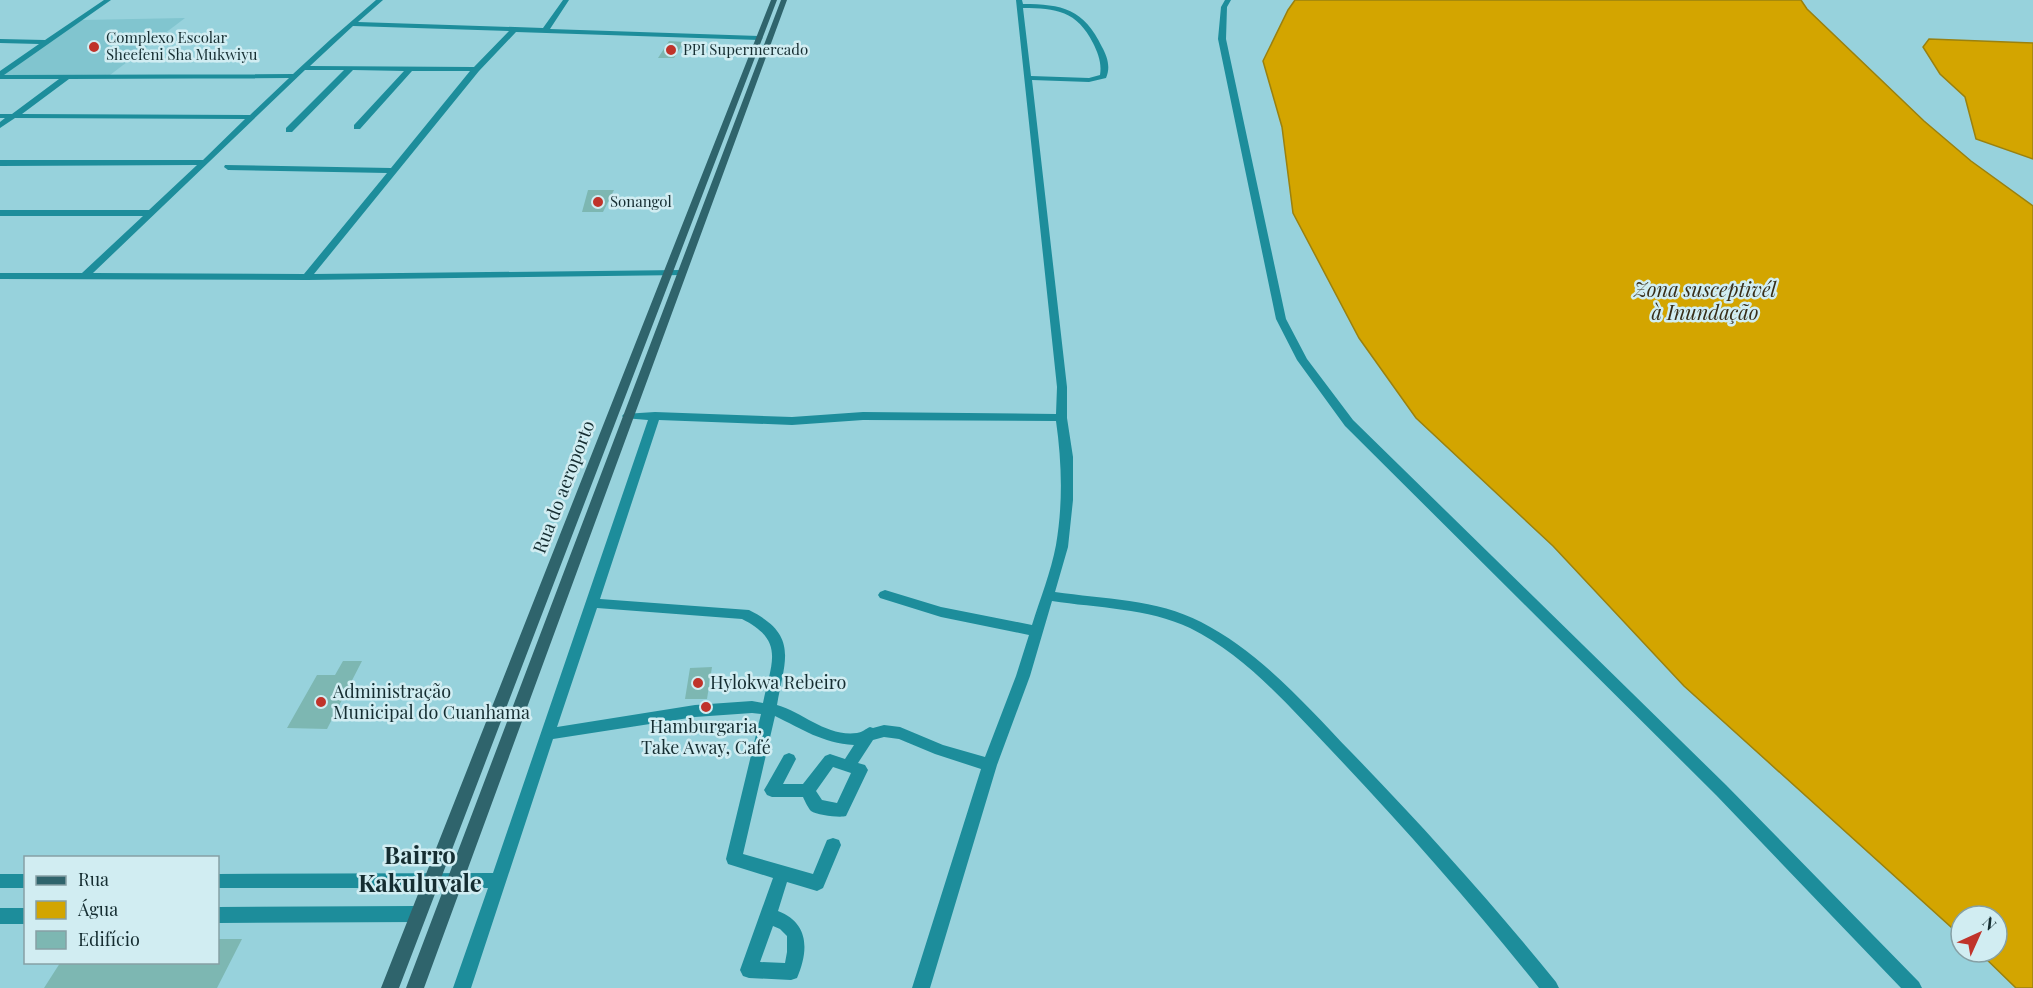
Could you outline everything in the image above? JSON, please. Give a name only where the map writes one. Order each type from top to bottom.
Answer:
[{"type":"main road","name":"Rua do aeroporto","points":[[390,988],[774,0]]},
{"type":"main road","name":"Rua do aeroporto","points":[[415,988],[784,0]]},
{"type":"street","points":[[0,76],[108,0]]},
{"type":"street","points":[[84,277],[295,76],[380,0]]},
{"type":"street","points":[[545,31],[566,0]]},
{"type":"street","points":[[1228,0],[1224,7],[1222,39],[1255,202],[1281,319],[1302,360],[1349,423],[1721,790],[1913,988]]},
{"type":"street","points":[[921,988],[990,765],[1048,596],[1066,523],[1067,457],[1061,418],[1062,387],[1028,78],[1020,3],[1055,7],[1078,16],[1089,27],[1103,56],[1105,73],[1103,76],[1089,80],[1028,78]]},
{"type":"street","points":[[353,24],[759,38]]},
{"type":"street","points":[[307,277],[476,69],[514,30]]},
{"type":"street","points":[[0,41],[47,42]]},
{"type":"street","points":[[304,68],[476,69]]},
{"type":"street","points":[[289,130],[351,68]]},
{"type":"street","points":[[357,127],[410,69]]},
{"type":"street","points":[[0,76],[295,76]]},
{"type":"street","points":[[0,126],[67,77]]},
{"type":"street","points":[[0,116],[253,117]]},
{"type":"street","points":[[0,163],[205,162]]},
{"type":"street","points":[[228,167],[392,171]]},
{"type":"street","points":[[0,213],[151,213]]},
{"type":"street","points":[[0,276],[307,277],[681,273]]},
{"type":"street","points":[[628,416],[792,421],[863,416],[1061,418]]},
{"type":"street","points":[[462,988],[655,416]]},
{"type":"street","points":[[885,595],[920,608],[1037,631]]},
{"type":"street","points":[[1048,596],[1165,614],[1194,625],[1228,644],[1296,704],[1426,839],[1512,939],[1550,988]]},
{"type":"street","points":[[592,603],[744,614],[762,623],[773,635],[780,651],[734,859],[817,883],[833,845]]},
{"type":"street","points":[[548,734],[640,722],[695,711],[752,707],[778,711],[818,732],[842,738],[857,739],[870,733],[884,731],[900,733],[940,750],[990,765]]},
{"type":"street","points":[[848,766],[870,733]]},
{"type":"street","points":[[789,759],[772,790],[807,791]]},
{"type":"street","points":[[830,760],[860,770],[841,811],[817,806],[807,791],[830,760]]},
{"type":"street","points":[[766,916],[782,874]]},
{"type":"street","points":[[219,881],[499,880]]},
{"type":"street","points":[[0,881],[24,881]]},
{"type":"street","points":[[219,915],[418,914]]},
{"type":"street","points":[[0,916],[24,916]]},
{"type":"shaded area","name":"Complexo Escolar Sheefeni Sha Mukwiyu","points":[[185,18],[110,75],[1,75],[82,20]]},
{"type":"water","name":"Zona susceptivél à Inundação","points":[[1295,0],[1801,0],[1807,9],[1924,121],[1971,161],[2033,206],[2033,988],[2016,988],[1991,964],[2009,964],[2009,904],[1949,904],[1949,925],[1684,686],[1553,546],[1416,418],[1359,338],[1293,213],[1282,127],[1263,61]]},
{"type":"water","points":[[1929,39],[2033,43],[2033,159],[1976,139],[1965,97],[1940,74],[1923,47]]},
{"type":"building","name":"PPI Supermercado","points":[[669,41],[684,42],[674,58],[658,58]]},
{"type":"building","name":"Sonangol","points":[[588,190],[614,190],[603,212],[582,212]]},
{"type":"building","name":"Administração Municipal do Cuanhama","points":[[343,661],[362,661],[327,729],[287,728],[317,675],[335,675]]},
{"type":"building","name":"Hylokwa Rebeiro","points":[[712,667],[707,699],[685,699],[690,668]]},
{"type":"building","points":[[219,939],[242,939],[217,988],[44,988],[59,964],[219,964]]},
{"type":"place","name":"Complexo Escolar Sheefeni Sha Mukwiyu","points":[[94,47]]},
{"type":"place","name":"PPI Supermercado","points":[[671,50]]},
{"type":"place","name":"Sonangol","points":[[598,202]]},
{"type":"place","name":"Hylokwa Rebeiro","points":[[698,683]]},
{"type":"place","name":"Administração Municipal do Cuanhama","points":[[321,702]]},
{"type":"place","name":"Hamburgaria, Take Away, Café","points":[[706,707]]},
{"type":"district","name":"Bairro Kakuluvale","points":[[420,870]]}]
